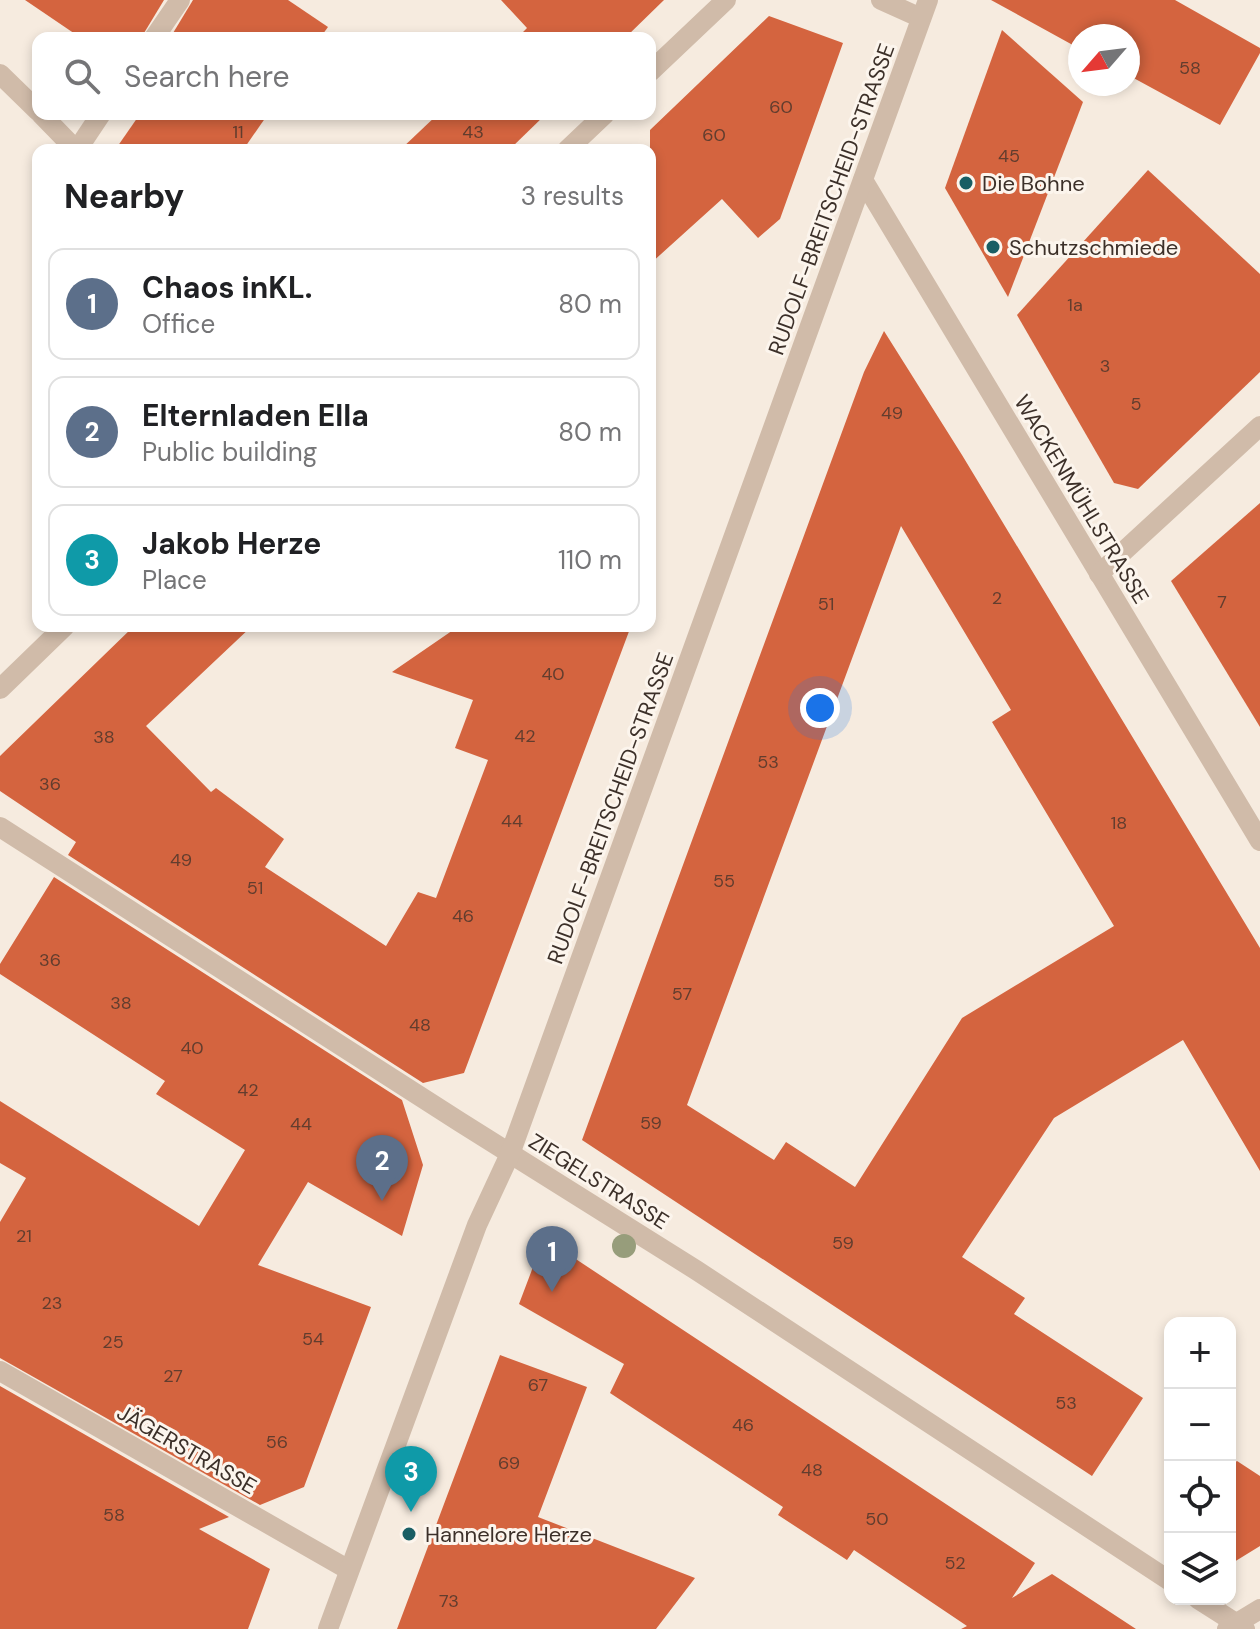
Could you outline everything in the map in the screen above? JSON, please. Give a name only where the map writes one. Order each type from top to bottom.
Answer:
[{"type":"street","points":[[158,32],[180,0]]},
{"type":"street","points":[[656,66],[726,0]]},
{"type":"street","points":[[881,0],[924,9]]},
{"type":"street","name":"RUDOLF-BREITSCHEID-STRASSE","points":[[328,1629],[477,1225],[510,1154],[924,9]]},
{"type":"street","points":[[0,74],[32,106]]},
{"type":"street","points":[[46,120],[70,144]]},
{"type":"street","points":[[80,144],[97,120]]},
{"type":"street","points":[[573,144],[599,120]]},
{"type":"street","name":"WACKENMÜHLSTRASSE","points":[[863,180],[1260,841]]},
{"type":"street","points":[[1099,574],[1260,426]]},
{"type":"street","points":[[0,689],[59,632]]},
{"type":"street","name":"ZIEGELSTRASSE","points":[[0,827],[696,1270],[1164,1577]]},
{"type":"street","name":"JÄGERSTRASSE","points":[[0,1371],[349,1570]]},
{"type":"street","points":[[1206,1605],[1236,1627],[1260,1609]]},
{"type":"building","points":[[25,0],[164,0],[145,32],[72,32]]},
{"type":"building","points":[[193,0],[288,0],[328,27],[324,32],[174,32]]},
{"type":"building","points":[[501,0],[664,0],[631,32],[523,32],[527,28]]},
{"type":"building","points":[[991,0],[1175,0],[1260,48],[1260,53],[1220,125],[1140,82],[1140,24],[1068,24],[1068,42]]},
{"type":"building","points":[[769,16],[843,43],[780,219],[758,238],[722,199],[656,259],[656,144],[650,144],[650,130]]},
{"type":"building","points":[[1002,30],[1068,89],[1068,96],[1076,96],[1083,102],[1008,297],[945,188]]},
{"type":"building","points":[[136,120],[264,120],[247,144],[119,144]]},
{"type":"building","points":[[432,120],[540,120],[515,144],[406,144]]},
{"type":"building","points":[[1148,170],[1260,274],[1260,372],[1138,489],[1114,483],[1017,315]]},
{"type":"building","points":[[884,331],[1260,948],[1260,1171],[1183,1040],[1054,1118],[962,1257],[1025,1298],[1014,1314],[1143,1398],[1092,1476],[582,1140],[864,372]],"holes":[[[901,526],[1011,710],[992,722],[1114,926],[962,1018],[855,1187],[786,1142],[774,1160],[687,1105]]]},
{"type":"building","points":[[1260,503],[1260,727],[1171,581]]},
{"type":"building","points":[[128,632],[246,632],[146,726],[211,792],[216,788],[284,839],[265,867],[386,946],[418,892],[436,898],[488,760],[455,748],[473,700],[392,672],[450,632],[629,632],[464,1073],[423,1083],[68,855],[76,842],[0,791],[0,756]]},
{"type":"building","points":[[54,877],[402,1100],[423,1165],[402,1236],[308,1182],[258,1265],[371,1307],[304,1487],[260,1505],[0,1358],[0,1222],[26,1178],[0,1163],[0,1101],[199,1226],[245,1150],[156,1094],[165,1081],[0,974],[0,964]]},
{"type":"building","points":[[544,1238],[1035,1563],[1012,1598],[1052,1574],[1136,1629],[961,1629],[967,1626],[854,1550],[847,1560],[778,1515],[783,1507],[610,1393],[624,1364],[519,1304]]},
{"type":"building","points":[[500,1355],[587,1387],[538,1517],[695,1578],[656,1629],[397,1629]]},
{"type":"building","points":[[0,1386],[229,1517],[199,1529],[270,1569],[248,1629],[0,1629]]},
{"type":"building","points":[[1236,1462],[1260,1476],[1260,1546],[1236,1561],[1236,1533]]},
{"type":"place","name":"Die Bohne","points":[[966,183]]},
{"type":"place","name":"Schutzschmiede","points":[[993,247]]},
{"type":"place","name":"Elternladen Ella","points":[[382,1201]]},
{"type":"place","name":"Chaos inKL.","points":[[552,1292]]},
{"type":"place","name":"Jakob Herze","points":[[411,1512]]},
{"type":"place","name":"Hannelore Herze","points":[[409,1534]]}]
